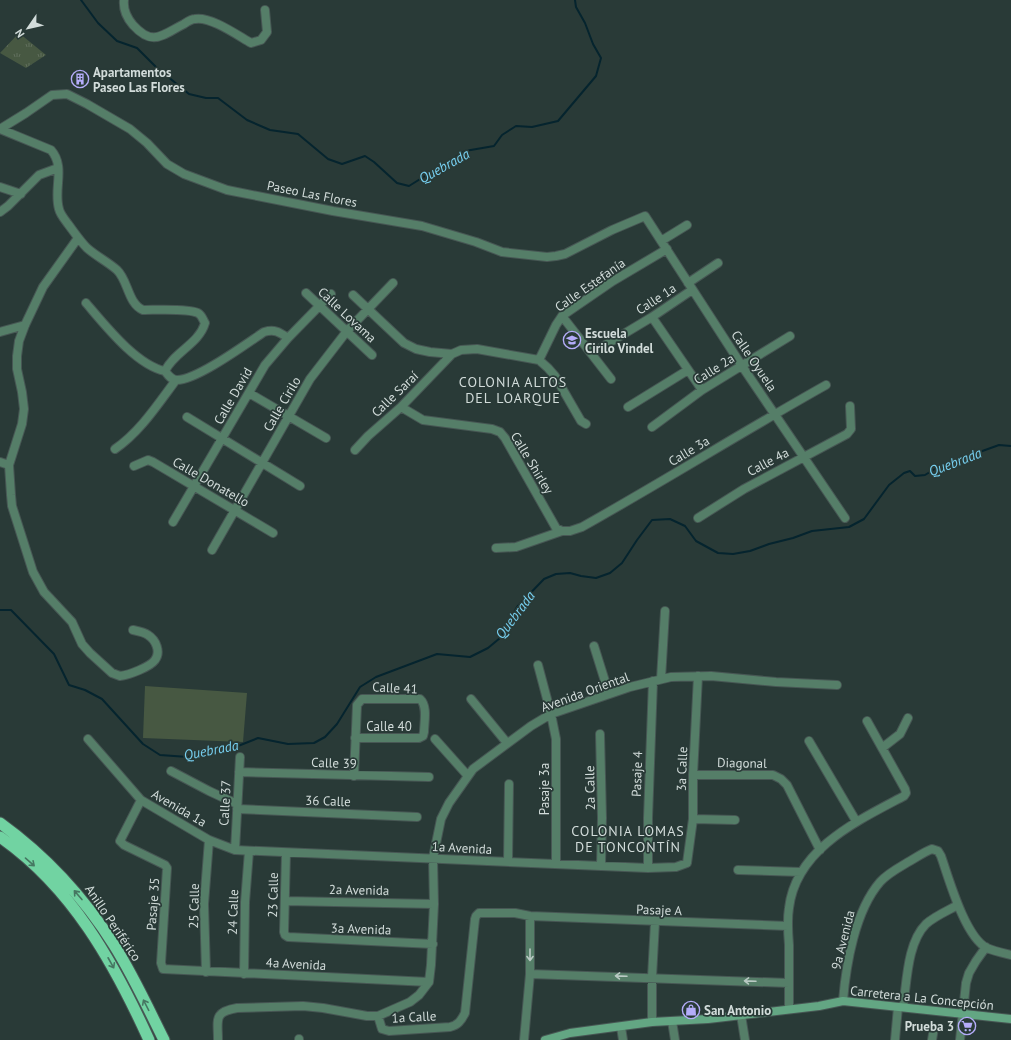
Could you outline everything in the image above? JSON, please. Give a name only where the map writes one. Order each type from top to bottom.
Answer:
[{"type":"highway","name":"Anillo Periférico","points":[[0,823],[18,836],[50,864],[86,903],[114,945],[164,1040]]},
{"type":"highway","name":"Anillo Periférico","points":[[0,837],[42,872],[75,909],[103,949],[134,1007],[149,1040]]},
{"type":"main road","name":"Carretera a La Concepción","points":[[545,1040],[570,1033],[652,1022],[741,1015],[819,1006],[843,1001],[1011,1019]]},
{"type":"street","points":[[124,0],[123,6],[129,20],[139,30],[151,38],[160,37],[194,19],[207,20],[251,43],[261,40],[267,32],[265,10]]},
{"type":"street","name":"Paseo Las Flores","points":[[0,129],[52,95],[67,94],[130,129],[167,164],[184,174],[227,190],[333,211],[422,226],[476,242],[502,252],[547,257],[565,254],[612,230],[645,216]]},
{"type":"street","points":[[0,129],[51,150],[56,156],[59,162],[59,209],[78,238],[87,248],[117,270],[139,308],[143,310],[187,310],[198,313],[202,317],[205,323],[203,330],[189,346],[168,365],[165,371]]},
{"type":"street","points":[[0,212],[21,194],[39,175],[58,168]]},
{"type":"street","points":[[0,187],[21,194]]},
{"type":"street","name":"Calle Oyuela","points":[[645,216],[742,366],[845,518]]},
{"type":"street","points":[[661,241],[687,225]]},
{"type":"street","points":[[78,238],[43,287],[19,341],[17,369],[24,409],[22,424],[9,465],[12,506],[33,572],[44,592],[72,622],[82,644],[112,673],[120,676],[126,675],[155,661],[157,647],[149,636],[133,630]]},
{"type":"street","name":"Calle Estefanía","points":[[539,360],[562,316],[613,281],[667,249]]},
{"type":"street","name":"Calle 1a","points":[[592,353],[652,317],[718,263]]},
{"type":"street","name":"Calle Cirilo","points":[[212,550],[310,379],[347,331],[369,310],[393,283]]},
{"type":"street","name":"Calle Lovama","points":[[306,293],[372,355]]},
{"type":"street","name":"Calle David","points":[[173,522],[265,365],[288,338],[331,294]]},
{"type":"street","points":[[353,294],[404,343],[416,349],[452,354],[461,350],[477,349],[539,360],[555,376],[582,421],[586,424]]},
{"type":"street","points":[[86,303],[119,341],[150,366],[165,371],[170,378],[176,380],[198,374],[264,332],[272,330],[288,338]]},
{"type":"street","points":[[562,316],[611,379]]},
{"type":"street","points":[[652,317],[702,390]]},
{"type":"street","points":[[0,332],[25,325]]},
{"type":"street","name":"Calle 2a","points":[[652,427],[702,390],[790,336]]},
{"type":"street","name":"Calle Saraí","points":[[355,450],[368,436],[401,407],[452,354]]},
{"type":"street","points":[[628,407],[688,370]]},
{"type":"street","points":[[115,449],[139,427],[176,380]]},
{"type":"street","name":"Calle 3a","points":[[496,548],[516,547],[562,531],[570,531],[582,527],[658,485],[826,385]]},
{"type":"street","points":[[249,393],[326,438]]},
{"type":"street","name":"Calle 4a","points":[[698,518],[744,489],[847,434],[852,430],[850,406]]},
{"type":"street","name":"Calle Shirley","points":[[401,407],[423,420],[492,429],[500,432],[512,449],[556,528],[562,531]]},
{"type":"street","points":[[187,417],[300,486]]},
{"type":"street","name":"Calle Donatello","points":[[134,466],[148,460],[195,486],[273,533]]},
{"type":"street","points":[[0,462],[9,465]]},
{"type":"street","name":"Pasaje 4","points":[[648,868],[648,818],[657,680],[665,611]]},
{"type":"street","points":[[594,646],[610,694]]},
{"type":"street","name":"Pasaje 3a","points":[[538,665],[551,714],[556,740],[556,864]]},
{"type":"street","name":"Avenida Oriental","points":[[429,982],[433,944],[433,858],[441,819],[449,803],[473,770],[507,743],[551,714],[657,680],[698,676],[837,685]]},
{"type":"street","name":"3a Calle","points":[[687,863],[693,819],[693,774],[698,676]]},
{"type":"street","name":"Calle 41","points":[[354,776],[357,705],[362,699],[420,699],[423,702],[424,707],[423,736]]},
{"type":"street","points":[[471,699],[507,743]]},
{"type":"street","points":[[882,748],[900,734],[908,718]]},
{"type":"street","points":[[789,1009],[788,908],[793,888],[801,872],[809,860],[844,830],[856,821],[904,796],[906,793],[868,721]]},
{"type":"street","name":"2a Calle","points":[[600,734],[602,818],[601,866]]},
{"type":"street","name":"Calle 40","points":[[355,738],[419,738],[423,736]]},
{"type":"street","name":"Avenida 1a","points":[[88,739],[141,800],[209,840],[235,850]]},
{"type":"street","points":[[435,739],[468,776]]},
{"type":"street","points":[[809,741],[856,821]]},
{"type":"street","name":"Calle 37","points":[[235,850],[240,757]]},
{"type":"street","points":[[171,771],[237,807]]},
{"type":"street","name":"Calle 39","points":[[239,772],[429,777]]},
{"type":"street","name":"Diagonal","points":[[693,774],[774,776],[781,779],[793,796],[820,850]]},
{"type":"street","points":[[508,862],[509,784]]},
{"type":"street","name":"Pasaje 35","points":[[141,800],[120,841],[165,865],[167,868],[161,963],[163,969]]},
{"type":"street","name":"36 Calle","points":[[237,807],[417,816]]},
{"type":"street","points":[[693,819],[735,820]]},
{"type":"street","name":"25 Calle","points":[[206,972],[204,904],[209,840]]},
{"type":"street","name":"1a Avenida","points":[[235,850],[648,868],[676,867],[687,863]]},
{"type":"street","name":"9a Avenida","points":[[843,1001],[852,944],[860,914],[870,896],[881,882],[896,870],[928,850],[935,850],[938,851],[941,856],[958,905]]},
{"type":"street","name":"24 Calle","points":[[244,974],[245,902],[249,851]]},
{"type":"street","name":"23 Calle","points":[[286,853],[284,932],[288,937]]},
{"type":"street","points":[[738,870],[801,872]]},
{"type":"street","name":"2a Avenida","points":[[285,901],[434,904]]},
{"type":"street","points":[[894,1040],[911,950],[925,925],[938,915],[958,905],[969,928],[976,938],[986,947],[1011,955]]},
{"type":"street","name":"1a Calle","points":[[218,1040],[218,1020],[220,1013],[236,1008],[303,1006],[367,1016],[378,1016],[384,1030],[450,1028],[456,1026],[462,1020],[465,1013],[476,916],[479,913],[515,913],[530,916]]},
{"type":"street","points":[[524,1040],[530,974],[530,916]]},
{"type":"street","name":"Pasaje A","points":[[530,916],[788,926]]},
{"type":"street","points":[[652,1022],[652,977],[655,922]]},
{"type":"street","name":"3a Avenida","points":[[288,937],[433,944]]},
{"type":"street","points":[[960,1040],[966,983],[969,973],[986,947]]},
{"type":"street","name":"4a Avenida","points":[[163,969],[429,982]]},
{"type":"street","points":[[530,974],[652,977],[789,983]]},
{"type":"street","points":[[378,1016],[410,1002],[419,995],[429,982]]},
{"type":"street","points":[[741,1015],[745,1040]]},
{"type":"street","points":[[672,1021],[675,1040]]},
{"type":"street","points":[[621,1027],[623,1040]]},
{"type":"street","points":[[932,1040],[934,1028]]},
{"type":"green space","points":[[19,33],[46,55],[26,68],[0,53]]},
{"type":"green space","points":[[145,686],[247,693],[243,742],[143,738]]},
{"type":"waterway","name":"Quebrada","points":[[81,0],[98,23],[117,41],[137,48],[156,67],[189,94],[206,98],[218,98],[247,120],[270,130],[298,134],[328,159],[342,164],[365,156],[374,162],[397,183],[409,186],[465,151],[494,146],[502,135],[516,126],[532,127],[558,121],[596,76],[601,58],[576,7],[575,0]]},
{"type":"waterway","name":"Quebrada","points":[[0,610],[11,610],[54,654],[69,685],[85,690],[102,699],[143,744],[160,755],[188,757],[215,750],[233,748],[258,738],[288,744],[314,743],[325,737],[337,724],[360,687],[376,677],[437,654],[470,657],[488,648],[500,638],[517,607],[544,579],[556,574],[570,573],[596,578],[610,573],[622,563],[652,520],[670,519],[685,526],[696,541],[718,553],[733,554],[750,551],[812,531],[849,527],[864,519],[889,485],[904,473],[910,471],[915,476],[925,475],[938,467],[999,445],[1011,446]]},
{"type":"place","name":"Apartamentos Paseo Las Flores","points":[[80,79]]},
{"type":"place","name":"Escuela Cirilo Vindel","points":[[572,340]]},
{"type":"place","name":"San Antonio","points":[[691,1010]]},
{"type":"place","name":"Prueba 3","points":[[967,1026]]},
{"type":"district","name":"COLONIA ALTOS DEL LOARQUE","points":[[513,390]]},
{"type":"district","name":"COLONIA LOMAS DE TONCONTÍN","points":[[628,840]]}]
